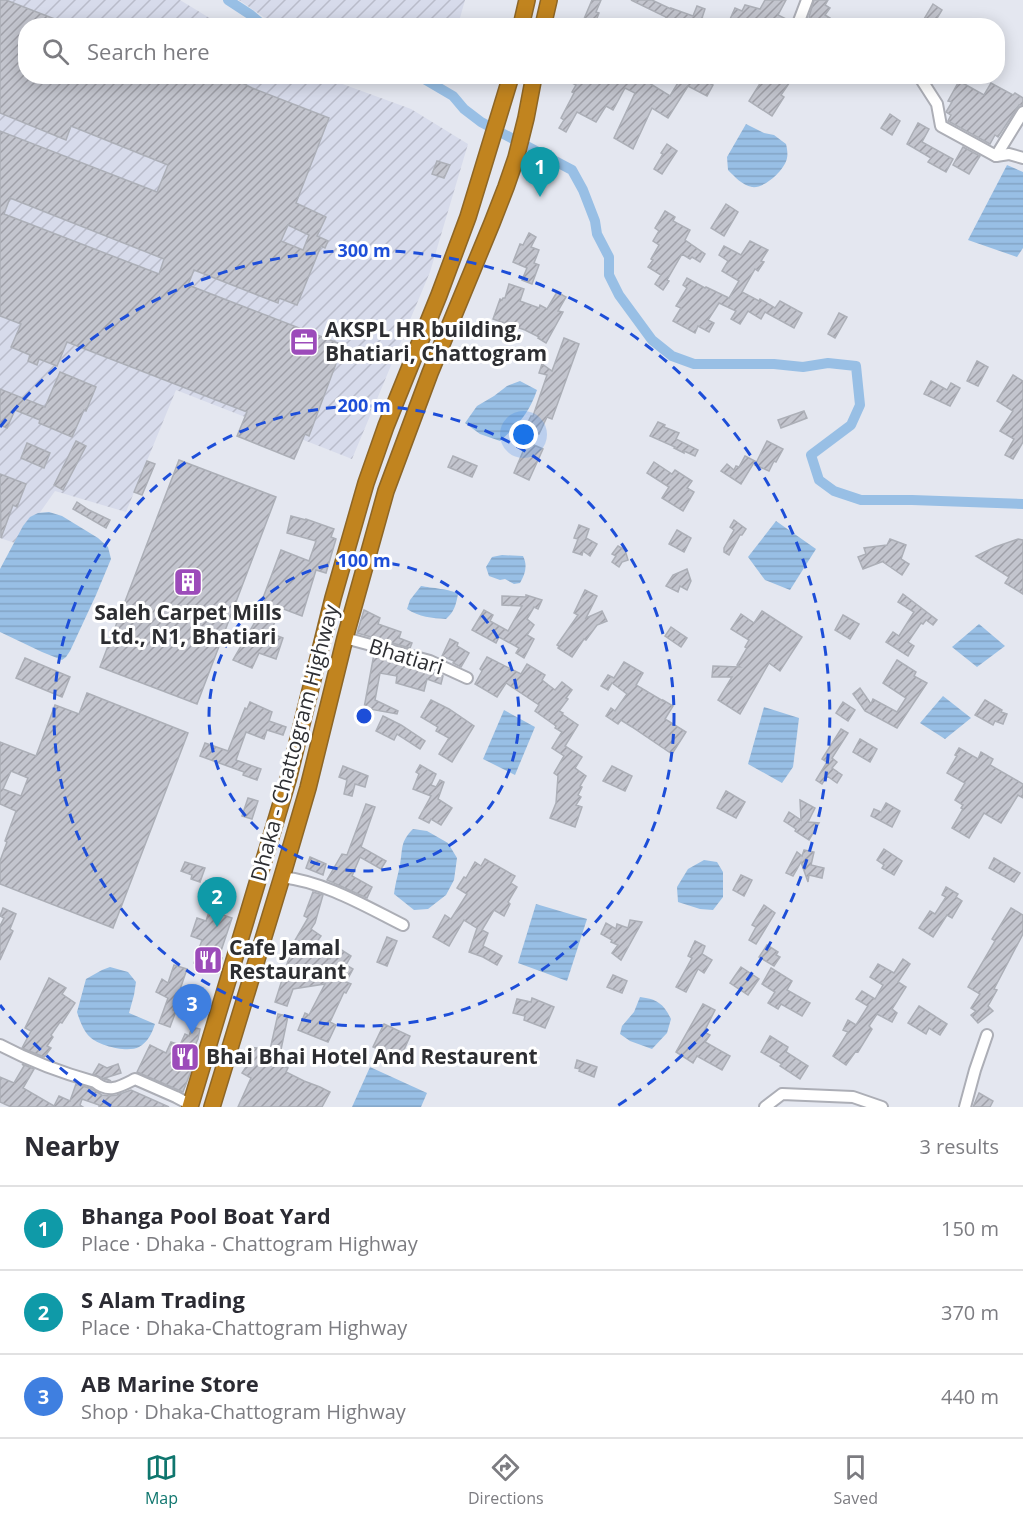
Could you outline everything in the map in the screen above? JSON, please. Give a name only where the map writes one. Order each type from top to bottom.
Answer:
[{"type":"highway","points":[[524,18],[527,0]]},
{"type":"highway","points":[[545,18],[549,0]]},
{"type":"highway","points":[[190,1106],[288,780],[333,598],[366,483],[468,217],[508,84]]},
{"type":"highway","name":"Dhaka - Chattogram Highway","points":[[212,1107],[308,788],[345,638],[386,491],[430,373],[492,223],[516,158],[532,84]]},
{"type":"street","points":[[800,18],[807,0]]},
{"type":"street","points":[[924,84],[938,104],[941,126],[996,156],[1009,154],[1023,158]]},
{"type":"street","points":[[996,156],[1023,112]]},
{"type":"street","name":"Bhatiari","points":[[345,638],[430,661],[467,678]]},
{"type":"street","points":[[282,877],[342,894],[403,925]]},
{"type":"street","points":[[965,1107],[987,1035]]},
{"type":"street","points":[[0,1045],[47,1067],[95,1082],[100,1087],[114,1090],[135,1079],[176,1097],[190,1106]]},
{"type":"street","points":[[765,1107],[782,1094],[853,1098],[882,1107]]},
{"type":"shaded area","points":[[0,0],[180,0],[210,18],[18,18],[18,84],[342,84],[411,109],[468,144],[430,272],[352,459],[176,390],[126,512],[55,491],[18,544],[0,538]]},
{"type":"shaded area","points":[[239,0],[465,0],[460,18],[265,18]]},
{"type":"water","points":[[746,124],[774,135],[787,147],[787,158],[782,168],[768,182],[757,187],[745,184],[728,170],[727,157]]},
{"type":"water","points":[[1007,165],[1023,172],[1023,248],[1017,257],[968,240]]},
{"type":"water","points":[[520,381],[537,390],[523,418],[500,441],[480,434],[465,423],[477,406],[507,386]]},
{"type":"water","points":[[49,512],[62,516],[98,538],[108,547],[111,559],[70,651],[62,660],[0,632],[0,569],[30,517],[38,513]]},
{"type":"water","points":[[776,521],[816,549],[790,590],[765,580],[748,557]]},
{"type":"water","points":[[523,556],[525,570],[520,583],[514,584],[505,579],[500,580],[489,576],[486,567],[492,557]]},
{"type":"water","points":[[421,586],[458,594],[454,608],[446,619],[431,618],[407,609],[410,600]]},
{"type":"water","points":[[979,624],[1005,646],[977,667],[952,647]]},
{"type":"water","points":[[943,696],[971,718],[945,739],[920,723]]},
{"type":"water","points":[[764,707],[799,718],[793,767],[782,783],[748,764]]},
{"type":"water","points":[[504,710],[535,727],[515,775],[483,759]]},
{"type":"water","points":[[413,829],[427,831],[448,843],[457,858],[454,880],[446,895],[428,909],[414,910],[394,894],[403,846]]},
{"type":"water","points":[[704,860],[717,862],[723,872],[723,897],[713,910],[700,909],[678,902],[677,887],[688,869]]},
{"type":"water","points":[[536,904],[587,919],[567,981],[518,963]]},
{"type":"water","points":[[110,967],[128,972],[136,982],[129,1013],[155,1024],[147,1040],[134,1049],[114,1048],[94,1040],[86,1032],[77,1012],[86,979]]},
{"type":"water","points":[[640,997],[659,1003],[671,1019],[667,1033],[652,1049],[630,1041],[620,1034],[622,1026],[634,1012]]},
{"type":"water","points":[[370,1067],[427,1093],[421,1107],[352,1107]]},
{"type":"building","points":[[0,0],[6,0],[52,18],[18,18],[18,84],[244,84],[329,118],[296,203],[326,217],[317,236],[328,241],[325,248],[321,246],[297,305],[279,298],[278,303],[194,270],[188,285],[343,345],[309,436],[305,434],[294,459],[237,436],[247,412],[67,342],[57,366],[39,359],[37,365],[28,361],[30,355],[11,347],[21,324],[0,316],[0,131],[157,192],[168,165],[71,126],[66,140],[0,113]],"holes":[[[10,198],[164,259],[159,274],[4,214]],[[288,225],[309,235],[303,250],[281,241]]]},
{"type":"building","points":[[592,0],[601,0],[596,12],[599,13],[597,18],[584,18]]},
{"type":"building","points":[[631,0],[652,0],[693,16],[697,6],[705,9],[702,18],[666,17]]},
{"type":"building","points":[[765,0],[786,0],[778,15],[784,18],[731,18],[735,8],[742,11],[745,5],[760,9]]},
{"type":"building","points":[[814,0],[828,0],[825,5],[830,8],[825,15],[830,18],[809,17]]},
{"type":"building","points":[[933,4],[942,10],[937,18],[925,18]]},
{"type":"building","points":[[574,84],[651,84],[670,96],[677,84],[713,85],[707,96],[688,86],[668,118],[652,108],[633,149],[614,138],[635,93],[625,88],[613,110],[606,106],[596,122],[577,112],[566,132],[559,128],[564,120],[561,118],[576,85]]},
{"type":"building","points":[[760,84],[789,84],[781,95],[784,97],[772,116],[749,101]]},
{"type":"building","points":[[957,84],[964,84],[984,95],[990,84],[993,84],[1023,98],[1023,105],[1019,105],[998,137],[995,135],[990,144],[948,121],[951,115],[946,112],[952,102],[948,101]]},
{"type":"building","points":[[890,114],[900,121],[892,135],[881,128]]},
{"type":"building","points":[[918,123],[929,129],[922,142],[953,159],[946,172],[928,162],[931,158],[907,144]]},
{"type":"building","points":[[667,144],[677,151],[662,174],[654,169]]},
{"type":"building","points":[[963,147],[980,156],[969,174],[953,165]]},
{"type":"building","points":[[437,161],[450,165],[444,178],[432,174]]},
{"type":"building","points":[[726,204],[738,212],[724,236],[711,228]]},
{"type":"building","points":[[665,211],[675,217],[673,221],[690,230],[685,240],[705,254],[700,262],[682,254],[663,290],[655,284],[661,275],[648,267],[659,245],[653,241],[659,231],[655,228]]},
{"type":"building","points":[[529,233],[536,237],[531,247],[539,250],[534,263],[539,265],[532,284],[522,280],[527,268],[513,262],[520,244],[523,245]]},
{"type":"building","points":[[750,241],[768,250],[761,261],[764,262],[758,271],[755,269],[742,292],[775,308],[780,301],[802,313],[794,328],[765,312],[761,319],[748,311],[740,324],[731,319],[736,311],[719,303],[708,320],[714,323],[709,332],[698,326],[695,333],[673,321],[681,308],[676,306],[687,288],[683,285],[687,278],[729,298],[739,281],[722,271],[728,261],[719,255],[724,246],[741,255]]},
{"type":"building","points":[[509,284],[524,289],[520,301],[539,308],[540,305],[547,309],[557,292],[566,297],[558,311],[563,312],[546,343],[525,330],[493,319],[500,299],[505,298]]},
{"type":"building","points":[[839,313],[847,317],[835,338],[828,334]]},
{"type":"building","points":[[564,338],[579,344],[552,419],[547,417],[539,434],[525,428],[533,416],[547,375],[539,373],[542,364],[552,371]]},
{"type":"building","points":[[977,361],[988,367],[978,386],[967,381]]},
{"type":"building","points":[[60,372],[96,387],[72,437],[15,410],[7,428],[0,425],[0,389],[45,407]]},
{"type":"building","points":[[1013,375],[1023,381],[1023,442],[1013,459],[1005,455],[1014,439],[1000,431],[1013,411],[997,401]]},
{"type":"building","points":[[931,381],[947,390],[951,383],[960,388],[950,406],[924,394]]},
{"type":"building","points":[[804,411],[807,418],[781,428],[778,420]]},
{"type":"building","points":[[658,422],[679,433],[676,439],[698,450],[695,456],[650,436]]},
{"type":"building","points":[[76,441],[86,446],[63,490],[54,485]]},
{"type":"building","points":[[767,441],[783,449],[769,471],[755,465]]},
{"type":"building","points":[[527,442],[543,449],[529,480],[514,473]]},
{"type":"building","points":[[27,443],[50,453],[44,468],[21,458]]},
{"type":"building","points":[[453,456],[477,466],[472,477],[448,467]]},
{"type":"building","points":[[745,456],[755,461],[741,484],[721,471],[727,464],[734,470],[736,466],[739,467]]},
{"type":"building","name":"Saleh Carpet Mills Ltd., N1, Bhatiari","points":[[179,460],[276,497],[197,704],[100,667]]},
{"type":"building","points":[[147,461],[155,464],[142,495],[134,492]]},
{"type":"building","points":[[654,462],[672,474],[675,470],[692,481],[687,488],[694,492],[683,511],[662,498],[669,487],[647,473]]},
{"type":"building","points":[[0,474],[26,484],[17,507],[13,505],[1,538]]},
{"type":"building","points":[[77,502],[110,520],[106,528],[73,509]]},
{"type":"building","points":[[291,516],[334,529],[331,537],[336,539],[326,573],[316,570],[302,616],[281,608],[270,633],[283,638],[276,659],[259,653],[252,668],[233,660],[255,622],[281,550],[309,561],[316,541],[287,533]]},
{"type":"building","points":[[734,520],[746,529],[729,555],[724,552],[724,548],[734,530],[730,527]]},
{"type":"building","points":[[579,525],[589,529],[586,538],[597,544],[590,556],[583,551],[582,555],[573,552],[578,539],[574,538]]},
{"type":"building","points":[[677,530],[691,538],[684,552],[669,544]]},
{"type":"building","points":[[890,539],[906,545],[901,559],[909,564],[902,575],[884,561],[863,569],[858,557],[866,554],[864,548],[887,545]]},
{"type":"building","points":[[1018,539],[1023,540],[1023,594],[1005,583],[1009,577],[976,556]]},
{"type":"building","points":[[618,546],[625,550],[628,560],[622,562],[619,567],[612,562],[616,556],[612,554]]},
{"type":"building","points":[[687,569],[691,581],[687,590],[680,586],[678,592],[666,586],[673,575]]},
{"type":"building","points":[[585,590],[597,596],[586,618],[602,611],[607,621],[597,625],[572,657],[557,645],[578,615],[574,613]]},
{"type":"building","points":[[903,594],[937,620],[933,625],[926,620],[923,624],[921,623],[908,642],[914,646],[908,656],[886,642],[893,632],[899,636],[914,612],[898,602]]},
{"type":"building","points":[[526,595],[542,600],[538,609],[534,607],[527,619],[534,625],[527,635],[534,639],[524,658],[516,653],[519,648],[499,637],[496,643],[472,630],[484,610],[493,615],[490,621],[508,631],[522,606],[502,605],[502,596],[526,597]]},
{"type":"building","points":[[364,610],[380,618],[378,624],[401,632],[399,638],[412,643],[410,648],[357,633]]},
{"type":"building","points":[[762,611],[802,637],[780,671],[769,663],[740,714],[718,700],[732,677],[712,677],[713,666],[740,667],[737,665],[749,640],[731,629],[741,614],[754,623]]},
{"type":"building","points":[[843,615],[859,624],[850,639],[835,630]]},
{"type":"building","points":[[671,627],[687,638],[681,647],[665,636]]},
{"type":"building","points":[[450,639],[469,653],[461,667],[442,656]]},
{"type":"building","points":[[374,654],[427,668],[443,676],[441,684],[427,679],[424,691],[396,683],[397,676],[380,673],[375,700],[398,711],[397,714],[364,708]]},
{"type":"building","points":[[487,657],[521,674],[527,664],[545,675],[542,680],[555,690],[562,682],[572,690],[559,711],[578,725],[565,746],[582,757],[575,768],[586,776],[578,795],[581,797],[576,805],[582,807],[575,827],[550,818],[556,803],[558,776],[554,773],[564,756],[552,748],[562,732],[535,711],[539,705],[506,683],[497,697],[475,684]]},
{"type":"building","points":[[25,658],[70,677],[62,697],[16,678]]},
{"type":"building","points":[[897,660],[916,672],[914,676],[927,683],[897,728],[865,711],[853,694],[860,688],[871,704],[873,699],[897,712],[906,698],[883,683]]},
{"type":"building","points":[[624,662],[643,673],[636,685],[673,706],[665,719],[686,732],[672,754],[621,720],[618,724],[606,716],[611,708],[615,711],[627,694],[612,683],[608,690],[601,686],[608,675],[614,678]]},
{"type":"building","name":"Saleh Carpet Mills Ltd., N1, Bhatiari","points":[[87,693],[188,733],[113,928],[0,884],[0,861],[16,811],[0,804],[0,742],[36,756],[55,705],[79,714]],"holes":[[[11,771],[28,778],[21,796],[3,789]]]},
{"type":"building","points":[[431,700],[474,726],[452,762],[439,754],[449,738],[436,731],[438,727],[421,717]]},
{"type":"building","points":[[985,700],[1007,714],[1003,724],[995,721],[993,725],[975,715]]},
{"type":"building","points":[[250,702],[272,712],[269,721],[286,727],[283,735],[267,730],[264,739],[246,732],[236,760],[261,769],[257,780],[243,775],[244,772],[200,756],[205,743],[228,751],[245,708],[247,709]]},
{"type":"building","points":[[843,702],[855,710],[848,721],[836,713]]},
{"type":"building","points":[[383,716],[425,741],[420,749],[397,734],[394,740],[376,731]]},
{"type":"building","points":[[841,729],[848,733],[832,758],[837,762],[832,768],[842,775],[837,783],[827,776],[822,784],[816,780],[827,762],[822,759]]},
{"type":"building","points":[[860,739],[877,749],[870,762],[853,752]]},
{"type":"building","points":[[959,748],[978,759],[981,752],[993,759],[990,765],[1023,784],[1023,798],[1018,795],[1001,823],[984,813],[969,838],[952,828],[963,809],[961,808],[963,805],[955,800],[965,783],[947,773]]},
{"type":"building","points":[[420,765],[436,774],[431,785],[436,787],[440,780],[444,782],[438,799],[452,808],[441,825],[431,819],[429,823],[419,818],[431,796],[413,789],[419,774],[416,772]]},
{"type":"building","points":[[343,766],[368,776],[365,787],[355,784],[352,796],[344,794],[347,780],[339,777]]},
{"type":"building","points":[[612,766],[632,776],[625,791],[603,781]]},
{"type":"building","points":[[726,791],[745,802],[736,818],[717,808]]},
{"type":"building","points":[[248,798],[258,801],[252,819],[242,816]]},
{"type":"building","points":[[800,800],[815,808],[808,822],[819,823],[809,840],[784,821],[789,812],[801,820]]},
{"type":"building","points":[[886,803],[900,811],[892,827],[871,816],[874,809],[881,812]]},
{"type":"building","points":[[366,804],[375,807],[361,847],[386,861],[381,869],[360,857],[352,876],[372,887],[367,898],[327,880],[342,854],[347,855]]},
{"type":"building","points":[[884,849],[902,861],[894,875],[882,868],[884,865],[877,860]]},
{"type":"building","points":[[804,850],[814,852],[811,865],[824,868],[822,878],[809,875],[808,882],[801,862],[793,876],[786,873],[797,852],[802,856]]},
{"type":"building","points":[[310,857],[326,864],[323,875],[306,868]]},
{"type":"building","points":[[994,858],[1020,873],[1014,882],[989,868]]},
{"type":"building","points":[[485,859],[515,876],[511,883],[517,887],[508,902],[510,904],[504,916],[494,910],[482,930],[488,933],[483,946],[502,956],[497,965],[469,952],[477,928],[464,920],[449,946],[433,937],[445,915],[451,919],[467,894],[457,888],[464,877],[466,878],[475,862],[481,866]]},
{"type":"building","points":[[185,862],[205,868],[200,882],[191,879],[192,875],[181,871]]},
{"type":"building","points":[[741,875],[752,880],[744,896],[733,890]]},
{"type":"building","points":[[219,881],[227,883],[217,913],[232,918],[219,957],[222,958],[218,970],[194,963],[202,940],[191,936],[197,918],[206,921]]},
{"type":"building","points":[[946,887],[958,894],[956,897],[962,901],[952,918],[947,915],[933,937],[919,928],[930,911],[935,914],[946,897],[942,895]]},
{"type":"building","points":[[313,892],[323,895],[311,929],[321,936],[312,949],[330,959],[337,947],[351,956],[346,965],[353,969],[346,982],[351,984],[346,993],[344,992],[330,1022],[336,1025],[328,1042],[298,1030],[305,1013],[309,1015],[325,984],[293,989],[287,1006],[275,1002],[294,942],[308,918],[304,916]]},
{"type":"building","points":[[764,905],[775,913],[756,944],[749,940],[756,927],[752,925]]},
{"type":"building","points":[[3,908],[16,914],[10,929],[13,931],[0,960],[0,926],[4,918],[0,916]]},
{"type":"building","points":[[1011,908],[1023,915],[1023,934],[994,989],[997,990],[988,1006],[993,1011],[978,1023],[971,1015],[976,1011],[971,1008],[980,994],[968,987],[995,941],[992,939]]},
{"type":"building","points":[[630,920],[642,922],[621,960],[612,953],[618,945],[601,934],[606,923],[616,929],[617,924],[628,928]]},
{"type":"building","points":[[387,937],[397,941],[387,966],[377,962]]},
{"type":"building","points":[[695,941],[705,946],[702,954],[712,960],[704,973],[698,969],[686,992],[676,987],[692,958],[688,956]]},
{"type":"building","points":[[767,945],[778,952],[776,955],[780,957],[774,966],[759,957]]},
{"type":"building","points":[[903,959],[910,964],[898,982],[906,987],[892,1009],[897,1013],[892,1022],[877,1014],[869,1026],[872,1029],[858,1052],[856,1051],[846,1065],[833,1056],[848,1032],[843,1030],[848,1020],[856,1025],[868,1006],[856,999],[862,991],[875,999],[883,985],[870,977],[878,964],[894,973]]},
{"type":"building","points":[[174,965],[187,969],[173,1010],[176,1011],[170,1027],[159,1023],[168,998],[156,992],[162,979],[168,983]]},
{"type":"building","points":[[741,967],[759,979],[748,995],[730,983]]},
{"type":"building","points":[[771,968],[792,981],[787,990],[810,1003],[802,1016],[781,1004],[778,1009],[768,1003],[775,992],[762,984]]},
{"type":"building","points":[[613,975],[627,981],[622,993],[607,987]]},
{"type":"building","points":[[49,978],[66,988],[62,994],[75,1003],[51,1035],[53,1037],[47,1046],[51,1048],[44,1057],[22,1048],[31,1031],[25,1028]]},
{"type":"building","points":[[532,998],[554,1007],[545,1028],[524,1020],[525,1016],[513,1013],[517,999],[531,1002]]},
{"type":"building","points":[[703,1004],[715,1010],[704,1032],[710,1035],[705,1042],[730,1056],[722,1070],[697,1056],[693,1063],[676,1052]]},
{"type":"building","points":[[919,1006],[947,1024],[940,1035],[929,1028],[926,1034],[908,1023]]},
{"type":"building","points":[[278,1014],[288,1016],[278,1064],[288,1068],[286,1072],[330,1092],[322,1107],[238,1107],[251,1078],[242,1073],[246,1067],[250,1047],[270,1050]]},
{"type":"building","points":[[384,1024],[410,1036],[400,1059],[373,1047]]},
{"type":"building","points":[[192,1027],[200,1029],[188,1070],[191,1071],[183,1092],[137,1072],[150,1045],[166,1053],[171,1042],[180,1045],[185,1034],[189,1036]]},
{"type":"building","points":[[770,1036],[788,1047],[786,1052],[808,1066],[800,1079],[780,1066],[782,1064],[761,1052]]},
{"type":"building","points":[[577,1060],[597,1067],[594,1077],[575,1068]]},
{"type":"building","points":[[22,1064],[34,1069],[23,1088],[54,1106],[59,1096],[70,1101],[76,1084],[109,1096],[131,1090],[169,1107],[99,1107],[99,1105],[82,1099],[80,1105],[83,1107],[11,1107],[0,1102],[0,1077],[14,1083],[24,1066]]},
{"type":"building","points":[[99,1064],[107,1068],[118,1064],[121,1073],[105,1078],[111,1081],[104,1079],[93,1074]]},
{"type":"building","points":[[979,1093],[993,1101],[990,1107],[973,1107]]},
{"type":"waterway","points":[[228,0],[255,18]]},
{"type":"waterway","points":[[433,84],[453,96],[464,109],[481,122],[572,170],[583,190],[595,221],[597,234],[609,257],[609,275],[619,295],[652,340],[672,356],[694,364],[774,364],[803,367],[828,363],[856,366],[860,405],[851,425],[811,455],[819,480],[834,491],[861,500],[1023,504]]},
{"type":"place","name":"Bhanga Pool Boat Yard","points":[[540,197]]},
{"type":"place","name":"AKSPL HR building, Bhatiari, Chattogram","points":[[304,342]]},
{"type":"place","name":"Saleh Carpet Mills Ltd., N1, Bhatiari","points":[[188,582]]},
{"type":"place","name":"S Alam Trading","points":[[217,927]]},
{"type":"place","name":"Cafe Jamal Restaurant","points":[[208,960]]},
{"type":"place","name":"AB Marine Store","points":[[192,1034]]},
{"type":"place","name":"Bhai Bhai Hotel And Restaurent","points":[[185,1057]]}]
